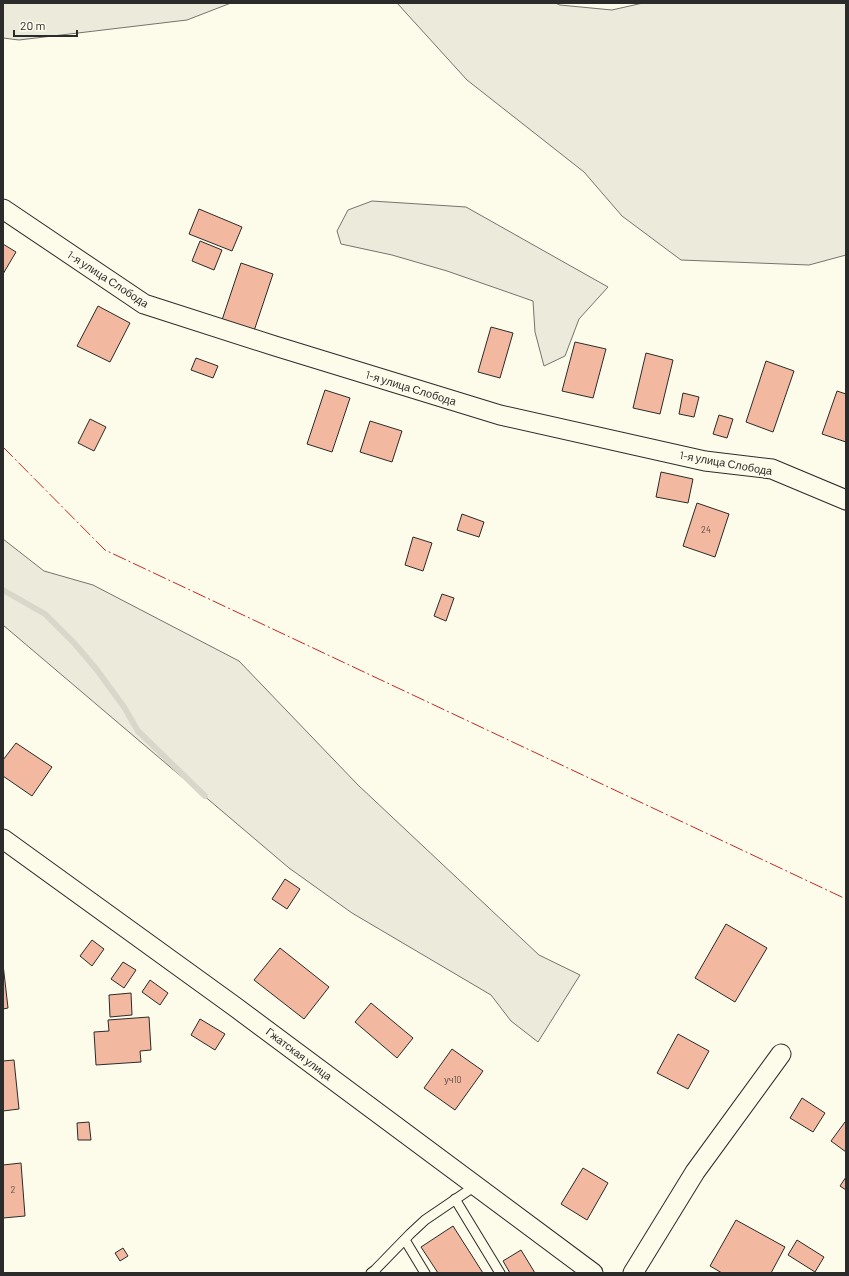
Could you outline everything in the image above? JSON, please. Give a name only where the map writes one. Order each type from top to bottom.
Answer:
[{"type":"street","name":"1-я улица Слобода","points":[[3,209],[144,304],[500,415],[705,461],[772,470],[846,500]]},
{"type":"street","name":"Гжатская улица","points":[[3,839],[234,1006],[593,1273]]},
{"type":"street","points":[[633,1273],[695,1172],[781,1054]]},
{"type":"lane","points":[[371,1273],[383,1263],[425,1220],[475,1186]]},
{"type":"lane","points":[[455,1199],[500,1273]]},
{"type":"lane","points":[[404,1240],[426,1273]]},
{"type":"shaded area","points":[[3,3],[231,3],[187,20],[19,40],[3,38]]},
{"type":"shaded area","points":[[397,3],[555,3],[560,5],[612,10],[643,3],[846,3],[846,255],[809,265],[681,260],[622,216],[584,172],[467,80]]},
{"type":"shaded area","points":[[372,201],[466,207],[608,287],[579,319],[565,356],[544,366],[535,332],[533,301],[447,271],[392,255],[341,244],[337,231],[348,210]]},
{"type":"shaded area","points":[[3,539],[44,571],[93,585],[239,661],[358,785],[539,955],[580,975],[538,1042],[511,1021],[491,995],[352,913],[289,868],[3,625]]},
{"type":"building","points":[[199,209],[242,227],[232,251],[189,234]]},
{"type":"building","points":[[200,241],[222,250],[214,270],[192,261]]},
{"type":"building","points":[[3,244],[16,252],[3,274]]},
{"type":"building","points":[[241,263],[273,274],[254,331],[222,320]]},
{"type":"building","points":[[98,306],[130,323],[110,362],[77,346]]},
{"type":"building","points":[[491,327],[513,333],[500,378],[478,372]]},
{"type":"building","points":[[575,342],[606,349],[593,398],[562,391]]},
{"type":"building","points":[[646,353],[673,360],[660,414],[633,408]]},
{"type":"building","points":[[196,358],[218,366],[213,378],[191,370]]},
{"type":"building","points":[[766,361],[794,371],[773,432],[746,422]]},
{"type":"building","points":[[325,390],[350,398],[332,452],[307,444]]},
{"type":"building","points":[[837,391],[846,394],[846,442],[822,434]]},
{"type":"building","points":[[683,393],[699,397],[694,417],[679,414]]},
{"type":"building","points":[[719,415],[733,419],[727,438],[713,434]]},
{"type":"building","points":[[90,419],[106,427],[94,451],[78,443]]},
{"type":"building","points":[[370,421],[402,431],[392,462],[360,452]]},
{"type":"building","points":[[661,472],[693,479],[688,503],[656,497]]},
{"type":"building","points":[[697,503],[729,514],[715,557],[683,546]]},
{"type":"building","points":[[462,514],[484,522],[479,537],[457,530]]},
{"type":"building","points":[[413,537],[432,543],[423,571],[405,565]]},
{"type":"building","points":[[442,594],[454,598],[446,621],[434,616]]},
{"type":"building","points":[[16,743],[52,767],[32,796],[3,776],[3,760]]},
{"type":"building","points":[[285,879],[300,889],[287,909],[272,899]]},
{"type":"building","points":[[726,924],[767,948],[735,1002],[695,978]]},
{"type":"building","points":[[92,940],[104,949],[92,966],[80,956]]},
{"type":"building","points":[[280,948],[329,987],[304,1019],[254,980]]},
{"type":"building","points":[[123,962],[136,970],[124,988],[111,979]]},
{"type":"building","points":[[3,964],[8,1008],[3,1009]]},
{"type":"building","points":[[150,980],[168,993],[160,1005],[142,992]]},
{"type":"building","points":[[131,993],[132,1015],[110,1017],[109,995]]},
{"type":"building","points":[[371,1003],[413,1038],[397,1058],[355,1022]]},
{"type":"building","points":[[149,1017],[151,1050],[140,1051],[141,1062],[96,1065],[94,1032],[109,1031],[108,1020]]},
{"type":"building","points":[[200,1019],[225,1034],[215,1050],[191,1035]]},
{"type":"building","points":[[678,1034],[709,1051],[688,1089],[657,1073]]},
{"type":"building","points":[[452,1049],[483,1071],[455,1110],[424,1088]]},
{"type":"building","points":[[14,1060],[19,1109],[3,1111],[3,1061]]},
{"type":"building","points":[[802,1098],[825,1113],[813,1132],[790,1118]]},
{"type":"building","points":[[89,1122],[91,1140],[78,1140],[77,1123]]},
{"type":"building","points":[[846,1122],[846,1152],[831,1141]]},
{"type":"building","points":[[21,1163],[25,1216],[3,1218],[3,1165]]},
{"type":"building","points":[[583,1168],[608,1183],[587,1220],[561,1204]]},
{"type":"building","points":[[846,1177],[846,1190],[840,1186]]},
{"type":"building","points":[[736,1220],[785,1247],[771,1273],[722,1273],[710,1266]]},
{"type":"building","points":[[453,1226],[483,1273],[438,1273],[421,1247]]},
{"type":"building","points":[[797,1240],[824,1257],[815,1272],[788,1255]]},
{"type":"building","points":[[123,1248],[128,1256],[120,1261],[115,1253]]},
{"type":"building","points":[[521,1250],[535,1273],[510,1273],[503,1261]]},
{"type":"waterway","points":[[3,590],[45,614],[75,644],[97,670],[124,707],[138,731],[205,796]]},
{"type":"power","points":[[3,447],[105,550],[846,899]]}]
